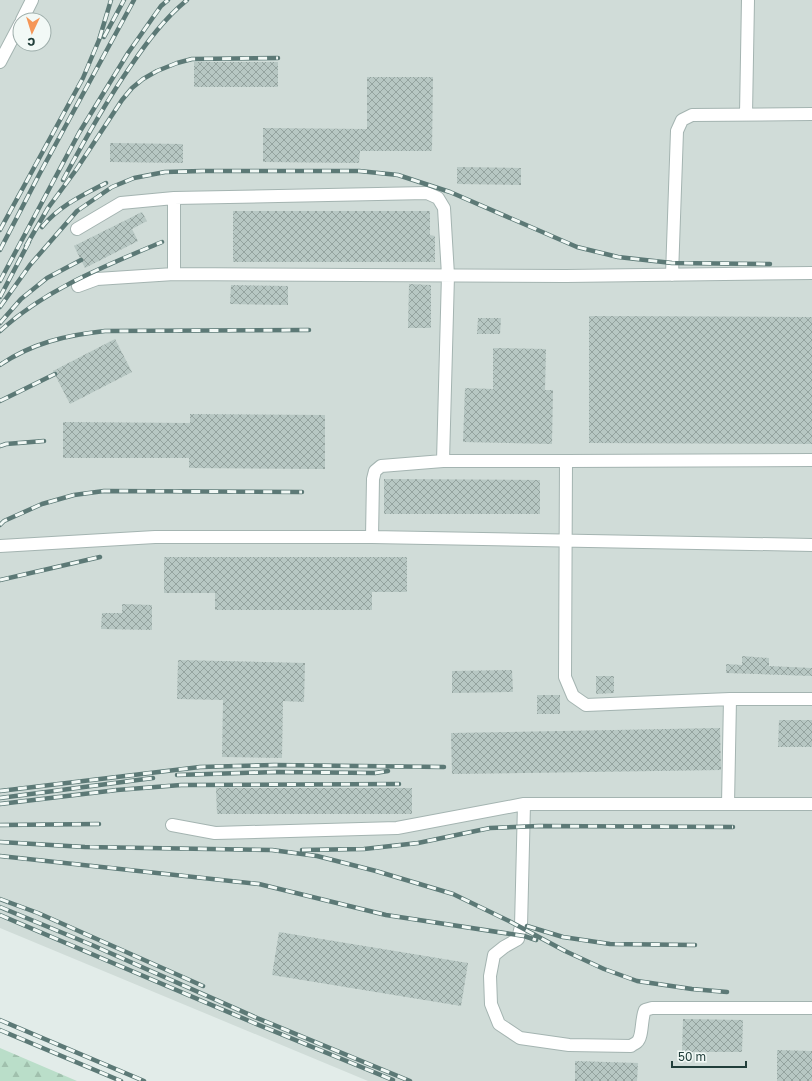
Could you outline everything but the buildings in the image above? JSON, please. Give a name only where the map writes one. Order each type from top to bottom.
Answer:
[{"type":"lane","points":[[26,12],[32,0]]},
{"type":"lane","points":[[746,114],[748,0]]},
{"type":"lane","points":[[0,62],[12,39]]},
{"type":"lane","points":[[672,275],[677,131],[682,120],[692,115],[812,114]]},
{"type":"lane","points":[[77,229],[121,203],[174,198],[427,193],[438,198],[444,208],[448,275],[443,461]]},
{"type":"lane","points":[[174,198],[174,274]]},
{"type":"lane","points":[[78,286],[97,278],[174,274],[566,276],[812,273]]},
{"type":"lane","points":[[372,537],[373,479],[375,471],[381,466],[443,461],[812,460]]},
{"type":"lane","points":[[566,461],[565,677],[573,696],[586,705],[730,699],[812,699]]},
{"type":"lane","points":[[0,546],[155,538],[372,537],[812,545]]},
{"type":"lane","points":[[728,804],[730,699]]},
{"type":"lane","points":[[172,825],[215,833],[398,828],[524,804],[812,804]]},
{"type":"lane","points":[[524,804],[521,926],[518,939],[494,955],[490,976],[491,1004],[499,1024],[520,1038],[569,1045],[631,1046],[637,1042],[640,1036],[642,1017],[645,1010],[652,1008],[812,1008]]},
{"type":"shaded area","points":[[0,0],[812,0],[812,1081],[368,1081],[0,928]]},
{"type":"green space","points":[[0,1048],[77,1081],[0,1081]]},
{"type":"railway","points":[[0,230],[83,78],[99,40],[111,0]]},
{"type":"railway","points":[[104,37],[124,0]]},
{"type":"railway","points":[[0,250],[134,0]]},
{"type":"railway","points":[[0,281],[79,133],[128,53],[161,6],[168,0]]},
{"type":"railway","points":[[63,180],[103,108],[136,58],[163,23],[187,0]]},
{"type":"railway","points":[[26,246],[48,208],[76,170],[122,100],[132,88],[143,79],[157,71],[192,59],[278,58]]},
{"type":"railway","points":[[0,307],[30,265],[77,211],[112,187],[134,178],[165,172],[359,171],[398,175],[450,192],[577,247],[618,257],[672,263],[770,264]]},
{"type":"railway","points":[[42,227],[64,207],[106,183]]},
{"type":"railway","points":[[0,297],[29,242]]},
{"type":"railway","points":[[0,331],[18,316],[56,291],[119,260],[162,242]]},
{"type":"railway","points":[[0,323],[21,299],[47,278],[81,260]]},
{"type":"railway","points":[[0,365],[12,357],[50,341],[105,331],[309,330]]},
{"type":"railway","points":[[0,401],[55,374]]},
{"type":"railway","points":[[0,446],[6,444],[44,441]]},
{"type":"railway","points":[[0,525],[4,521],[42,504],[74,495],[104,491],[302,492]]},
{"type":"railway","points":[[0,580],[100,557]]},
{"type":"railway","points":[[0,791],[200,767],[274,765],[444,767]]},
{"type":"railway","points":[[177,775],[276,772],[375,773],[388,771]]},
{"type":"railway","points":[[0,798],[153,778]]},
{"type":"railway","points":[[0,804],[117,790],[181,785],[399,784]]},
{"type":"railway","points":[[0,825],[99,824]]},
{"type":"railway","points":[[302,850],[364,849],[418,843],[490,828],[539,826],[733,827]]},
{"type":"railway","points":[[0,842],[85,847],[272,850],[317,856],[376,871],[453,894],[509,921],[565,951],[604,969],[637,981],[692,989],[727,992]]},
{"type":"railway","points":[[0,856],[259,884],[386,915],[524,936],[536,940]]},
{"type":"railway","points":[[0,899],[38,913],[203,986]]},
{"type":"railway","points":[[0,907],[92,945],[257,1018],[410,1081]]},
{"type":"railway","points":[[0,915],[254,1023],[393,1080]]},
{"type":"railway","points":[[527,926],[563,937],[610,944],[695,945]]},
{"type":"railway","points":[[0,1020],[144,1081]]},
{"type":"railway","points":[[0,1030],[121,1081]]}]
